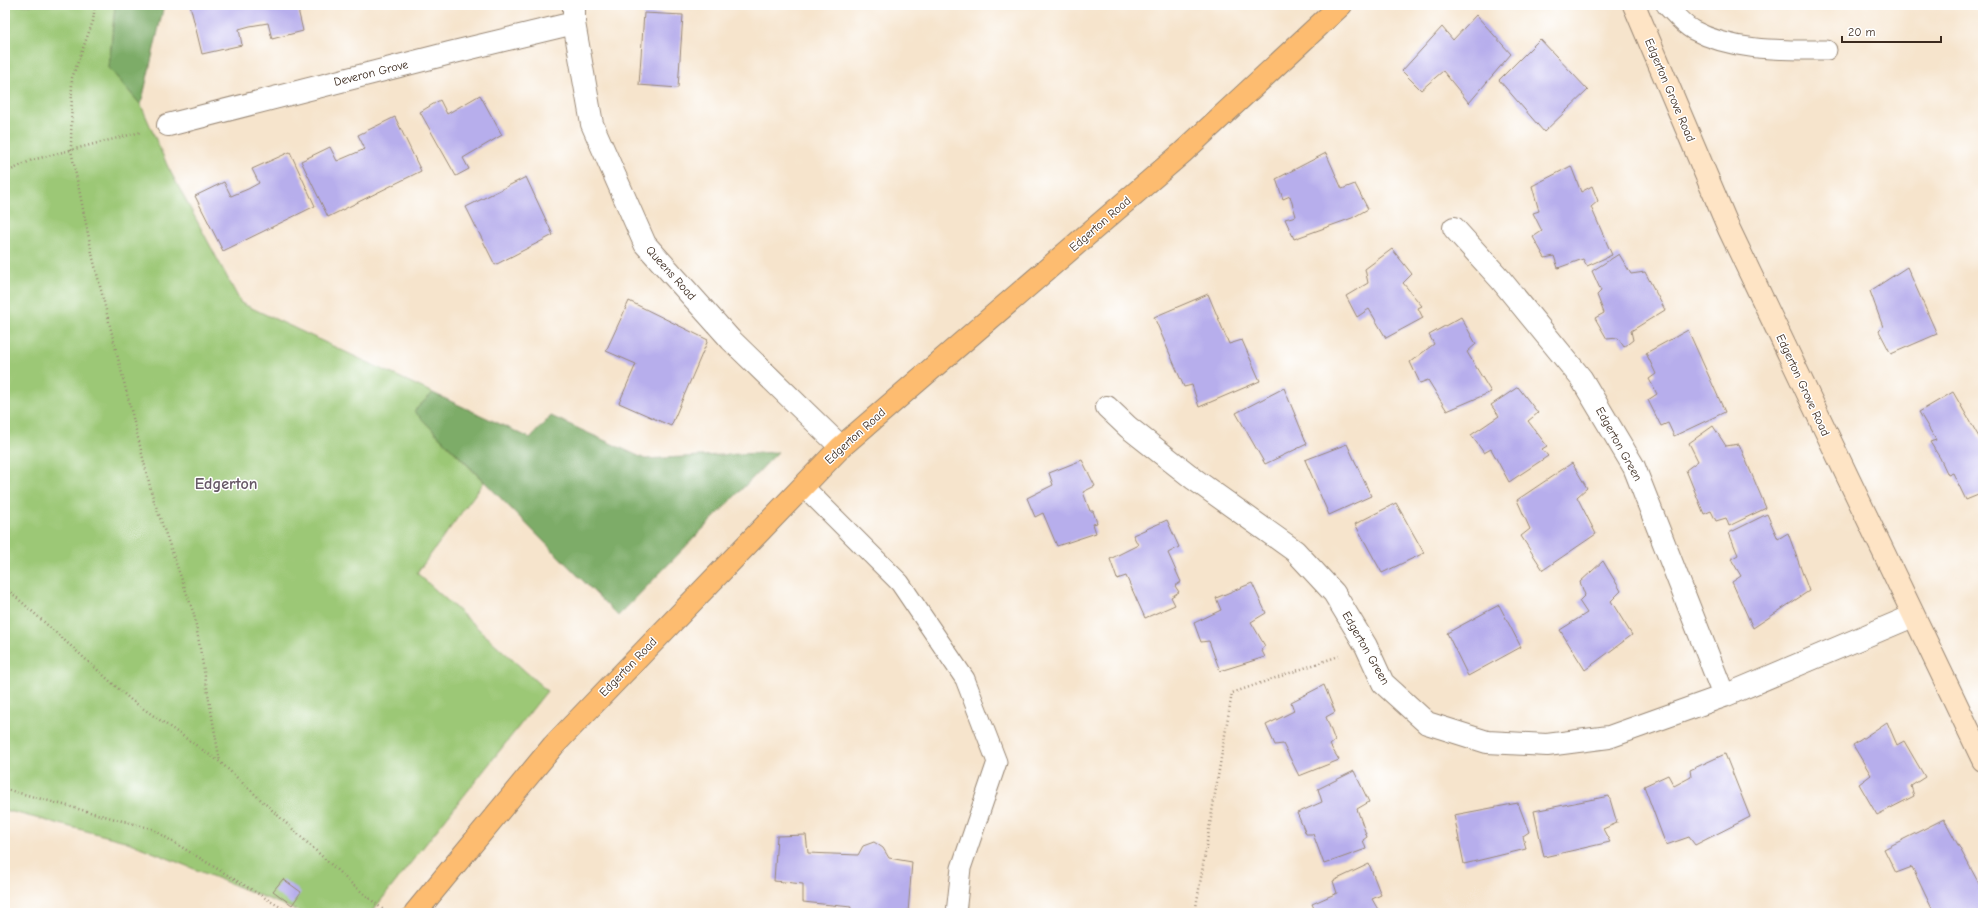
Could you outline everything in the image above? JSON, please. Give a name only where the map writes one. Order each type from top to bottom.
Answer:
[{"type":"highway","name":"Edgerton Road","points":[[415,913],[553,746],[841,447],[1182,153],[1341,5]]},
{"type":"street","name":"Edgerton Grove Road","points":[[1634,5],[1729,229],[1983,760]]},
{"type":"street","name":"Queens Road","points":[[574,14],[592,124],[645,244],[731,340],[841,447]]},
{"type":"street","name":"Deveron Grove","points":[[168,125],[442,54],[574,14]]},
{"type":"street","name":"Edgerton Green","points":[[1454,228],[1501,280],[1581,378],[1634,467],[1724,696]]},
{"type":"street","name":"Edgerton Green","points":[[1107,407],[1128,427],[1194,478],[1296,551],[1334,593],[1366,646],[1383,683],[1427,723],[1488,742],[1547,745],[1609,737],[1724,696],[1913,616]]},
{"type":"lane","points":[[1666,5],[1692,30],[1720,40],[1766,50],[1827,50]]},
{"type":"lane","points":[[803,486],[900,583],[965,679],[997,762],[961,868],[956,913]]},
{"type":"path","points":[[95,5],[93,21],[72,78],[71,150],[92,258],[153,498],[194,614],[220,762]]},
{"type":"path","points":[[5,173],[32,160],[168,125]]},
{"type":"path","points":[[5,587],[131,700],[220,762],[352,884],[388,913]]},
{"type":"path","points":[[1195,913],[1232,694],[1366,646]]},
{"type":"path","points":[[5,789],[152,829],[290,913]]},
{"type":"green space","points":[[5,5],[115,5],[109,68],[141,105],[168,167],[241,303],[433,393],[414,411],[484,482],[417,573],[547,691],[371,913],[303,913],[125,841],[5,810]]},
{"type":"green space","points":[[115,5],[164,5],[141,105],[109,68]]},
{"type":"green space","points":[[433,393],[530,438],[551,416],[645,459],[778,452],[618,616],[414,411]]},
{"type":"building","points":[[190,5],[297,5],[303,31],[272,39],[268,23],[250,26],[239,29],[242,45],[202,54]]},
{"type":"building","points":[[644,13],[683,15],[678,88],[639,85]]},
{"type":"building","points":[[1476,15],[1511,54],[1469,103],[1443,71],[1421,90],[1402,71],[1442,27],[1453,40]]},
{"type":"building","points":[[1540,39],[1588,90],[1544,132],[1499,80]]},
{"type":"building","points":[[480,95],[502,135],[463,158],[469,169],[456,176],[420,112],[440,100],[447,114]]},
{"type":"building","points":[[395,117],[421,171],[328,217],[301,161],[330,147],[337,161],[365,149],[358,135]]},
{"type":"building","points":[[290,152],[315,206],[223,251],[195,196],[224,182],[231,196],[248,189],[259,183],[252,169]]},
{"type":"building","points":[[1326,153],[1342,189],[1355,184],[1368,209],[1352,218],[1294,239],[1285,219],[1296,216],[1290,196],[1283,199],[1276,179]]},
{"type":"building","points":[[1571,166],[1581,192],[1592,186],[1598,201],[1591,207],[1612,255],[1587,266],[1583,259],[1558,268],[1554,256],[1545,258],[1533,237],[1542,231],[1533,213],[1539,211],[1532,186]]},
{"type":"building","points":[[526,177],[553,235],[495,265],[466,207]]},
{"type":"building","points":[[1392,249],[1412,274],[1403,283],[1422,306],[1418,308],[1423,318],[1386,338],[1369,309],[1357,317],[1346,296],[1368,283],[1365,269]]},
{"type":"building","points":[[1619,254],[1631,274],[1645,272],[1665,310],[1631,331],[1633,340],[1624,347],[1618,338],[1607,339],[1595,318],[1604,313],[1597,295],[1601,291],[1592,271]]},
{"type":"building","points":[[1907,267],[1937,334],[1891,354],[1879,331],[1883,327],[1870,291]]},
{"type":"building","points":[[1208,294],[1229,344],[1242,340],[1260,381],[1199,407],[1192,385],[1184,387],[1154,317]]},
{"type":"building","points":[[629,301],[708,340],[671,426],[619,403],[636,364],[606,351]]},
{"type":"building","points":[[1461,317],[1476,344],[1467,352],[1491,392],[1447,411],[1428,380],[1420,383],[1410,362],[1434,344],[1429,335]]},
{"type":"building","points":[[1688,330],[1725,412],[1674,436],[1668,423],[1661,426],[1648,400],[1657,394],[1649,379],[1656,374],[1646,353]]},
{"type":"building","points":[[1518,387],[1538,413],[1528,421],[1547,446],[1542,449],[1548,456],[1509,482],[1491,449],[1484,453],[1471,435],[1499,416],[1491,405]]},
{"type":"building","points":[[1284,388],[1307,444],[1265,464],[1236,413]]},
{"type":"building","points":[[1953,392],[1983,444],[1983,493],[1966,500],[1953,473],[1948,475],[1930,442],[1936,440],[1919,412]]},
{"type":"building","points":[[1713,426],[1726,446],[1739,444],[1766,508],[1729,526],[1726,518],[1716,521],[1711,511],[1704,514],[1686,470],[1698,461],[1689,443]]},
{"type":"building","points":[[1347,444],[1371,496],[1329,515],[1305,460]]},
{"type":"building","points":[[1082,460],[1095,486],[1083,492],[1090,511],[1093,511],[1097,523],[1093,524],[1096,533],[1057,546],[1043,513],[1035,517],[1027,498],[1053,485],[1049,473]]},
{"type":"building","points":[[1572,463],[1587,488],[1577,497],[1596,534],[1543,570],[1521,536],[1530,529],[1517,500]]},
{"type":"building","points":[[1396,503],[1424,553],[1382,573],[1355,524]]},
{"type":"building","points":[[1767,514],[1778,539],[1788,533],[1809,591],[1753,628],[1732,582],[1741,576],[1731,559],[1738,555],[1729,533]]},
{"type":"building","points":[[1167,520],[1179,547],[1168,553],[1181,582],[1175,586],[1179,592],[1171,597],[1175,605],[1145,618],[1126,576],[1117,579],[1110,559],[1138,545],[1133,535]]},
{"type":"building","points":[[1603,561],[1621,591],[1611,601],[1632,635],[1585,670],[1560,630],[1587,613],[1579,601],[1585,595],[1580,582]]},
{"type":"building","points":[[1252,583],[1266,613],[1251,622],[1265,646],[1261,649],[1265,657],[1220,671],[1209,641],[1201,642],[1194,623],[1221,610],[1216,598]]},
{"type":"building","points":[[1499,605],[1521,647],[1468,676],[1447,633]]},
{"type":"building","points":[[1324,685],[1335,712],[1326,717],[1335,741],[1330,745],[1339,760],[1299,776],[1283,744],[1275,745],[1266,725],[1294,711],[1291,702]]},
{"type":"building","points":[[1887,722],[1897,745],[1904,741],[1925,777],[1911,786],[1914,796],[1877,815],[1859,784],[1871,775],[1853,745]]},
{"type":"building","points":[[1725,754],[1750,817],[1695,845],[1689,837],[1666,845],[1644,786],[1668,775],[1674,786],[1691,777],[1690,770]]},
{"type":"building","points":[[1354,771],[1369,802],[1357,809],[1367,837],[1363,840],[1366,849],[1324,864],[1313,834],[1306,834],[1297,813],[1322,802],[1318,789]]},
{"type":"building","points":[[1609,796],[1617,823],[1603,829],[1610,842],[1544,857],[1534,811]]},
{"type":"building","points":[[1518,803],[1529,832],[1523,836],[1526,849],[1464,864],[1454,815]]},
{"type":"building","points":[[1944,819],[1983,891],[1983,913],[1934,913],[1912,867],[1896,873],[1884,849]]},
{"type":"building","points":[[806,835],[808,853],[858,855],[863,846],[874,842],[883,848],[889,858],[912,862],[908,913],[850,913],[851,907],[803,902],[803,884],[774,881],[777,836]]},
{"type":"building","points":[[1369,864],[1381,895],[1372,899],[1380,913],[1316,913],[1312,904],[1337,893],[1333,881]]},
{"type":"building","points":[[283,879],[301,892],[292,905],[273,891]]},
{"type":"district","name":"Edgerton","points":[[226,484]]}]
